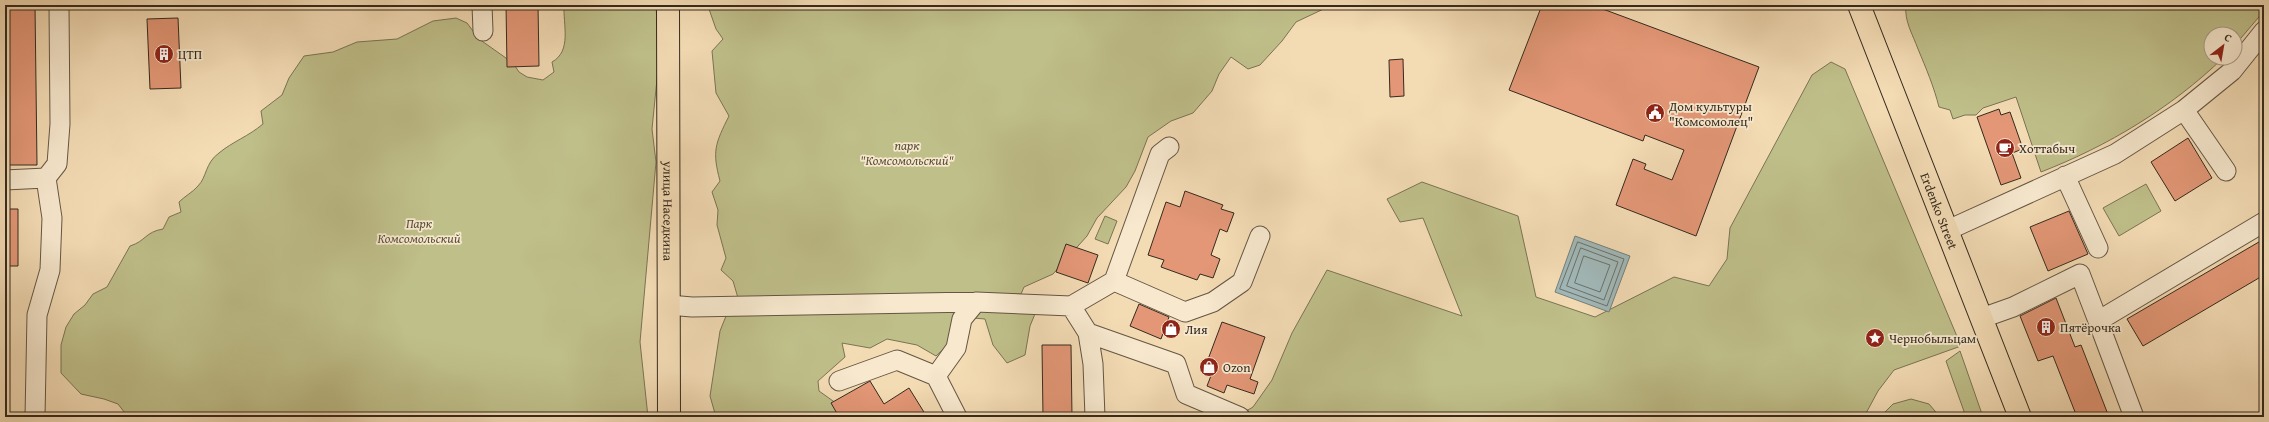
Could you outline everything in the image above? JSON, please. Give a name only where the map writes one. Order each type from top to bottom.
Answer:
[{"type":"main road","name":"улица Наседкина","points":[[668,5],[669,417]]},
{"type":"main road","name":"Erdenko Street","points":[[1859,5],[2020,417]]},
{"type":"lane","points":[[35,417],[36,315],[50,270],[52,218],[46,178],[57,164],[60,124],[59,5]]},
{"type":"lane","points":[[482,5],[482,31]]},
{"type":"lane","points":[[1948,230],[2115,154],[2184,110],[2232,71],[2264,31]]},
{"type":"lane","points":[[2184,110],[2226,171]]},
{"type":"lane","points":[[669,305],[692,307],[976,302],[1071,306],[1114,281],[1160,154],[1169,147]]},
{"type":"lane","points":[[2065,176],[2098,248]]},
{"type":"lane","points":[[5,180],[46,178]]},
{"type":"lane","points":[[2098,321],[2264,222]]},
{"type":"lane","points":[[1114,281],[1186,312],[1213,302],[1242,282],[1260,236]]},
{"type":"lane","points":[[1982,318],[2013,307],[2080,274],[2134,417]]},
{"type":"lane","points":[[936,376],[956,348],[962,319],[976,302]]},
{"type":"lane","points":[[1071,306],[1088,333],[1093,364],[1095,417]]},
{"type":"lane","points":[[1088,333],[1176,364],[1186,394],[1240,417]]},
{"type":"lane","points":[[839,381],[897,360],[936,376],[957,417]]},
{"type":"green space","name":"Парк Комсомольский","points":[[564,5],[656,5],[659,59],[652,129],[656,162],[640,342],[648,417],[128,417],[118,404],[81,394],[61,373],[61,345],[66,327],[74,314],[85,305],[93,294],[107,287],[130,246],[139,242],[152,232],[163,229],[169,217],[181,212],[179,202],[194,190],[201,182],[214,157],[263,124],[261,111],[282,95],[289,78],[304,56],[333,52],[357,42],[397,39],[433,21],[456,18],[467,23],[479,39],[513,63],[519,72],[527,77],[543,80],[554,72],[552,62],[562,51],[564,44]]},
{"type":"green space","name":"парк \"Комсомольский\"","points":[[711,5],[1332,5],[1296,22],[1282,41],[1260,65],[1248,69],[1231,57],[1219,74],[1212,91],[1193,113],[1171,121],[1148,137],[1135,171],[1126,187],[1097,218],[1087,236],[1053,274],[1024,287],[1021,294],[738,298],[733,281],[721,270],[726,258],[717,225],[718,210],[712,192],[720,181],[716,162],[716,148],[729,116],[716,93],[712,51],[723,39],[716,29],[709,9]]},
{"type":"green space","points":[[1906,5],[2264,5],[2264,11],[2243,36],[2243,26],[2203,26],[2203,66],[2214,66],[2182,93],[2138,124],[2114,138],[2066,162],[2041,172],[2016,97],[1983,108],[1976,115],[1965,115],[1953,119],[1950,110],[1939,107],[1930,78],[1909,28]]},
{"type":"green space","points":[[1831,62],[1845,69],[1961,346],[1894,370],[1878,391],[1864,417],[1236,417],[1253,407],[1272,380],[1292,333],[1327,270],[1462,316],[1423,218],[1400,222],[1387,199],[1422,182],[1518,216],[1536,297],[1595,317],[1674,277],[1709,286],[1727,259],[1730,228],[1812,75]]},
{"type":"green space","points":[[2146,184],[2161,211],[2119,236],[2103,208]]},
{"type":"green space","points":[[1105,216],[1117,221],[1108,244],[1095,239]]},
{"type":"green space","points":[[743,309],[1037,309],[1030,326],[1025,355],[1007,363],[993,345],[985,319],[961,317],[953,340],[936,356],[917,345],[887,339],[870,348],[842,343],[845,357],[818,381],[819,391],[840,406],[849,417],[716,417],[710,396],[720,331],[726,316]]},
{"type":"green space","points":[[1960,351],[1983,417],[1966,417],[1946,361]]},
{"type":"green space","points":[[1911,399],[1929,404],[1940,417],[1880,417],[1893,404]]},
{"type":"water","points":[[1575,236],[1630,256],[1609,312],[1555,292]]},
{"type":"building","points":[[5,5],[35,5],[37,165],[5,165]]},
{"type":"building","points":[[506,5],[538,5],[539,66],[507,67]]},
{"type":"building","name":"Дом культуры \"Комсомолец\"","points":[[1542,5],[1592,5],[1759,67],[1696,236],[1616,205],[1633,159],[1646,164],[1644,169],[1672,180],[1684,150],[1645,135],[1643,141],[1509,90]]},
{"type":"building","name":"ЦТП","points":[[178,18],[181,88],[150,89],[147,19]]},
{"type":"building","points":[[1403,59],[1404,96],[1390,97],[1389,60]]},
{"type":"building","name":"Хоттабыч","points":[[1999,109],[2001,115],[2010,112],[2023,149],[2012,153],[2021,178],[2001,185],[1977,117]]},
{"type":"building","points":[[2188,138],[2212,178],[2175,201],[2151,162]]},
{"type":"building","points":[[1185,191],[1223,205],[1221,209],[1234,213],[1227,232],[1220,229],[1211,255],[1220,259],[1213,278],[1200,274],[1197,280],[1161,267],[1164,260],[1148,255],[1166,202],[1180,207]]},
{"type":"building","points":[[5,209],[18,209],[18,266],[5,266]]},
{"type":"building","points":[[2069,211],[2088,254],[2048,271],[2030,227]]},
{"type":"building","points":[[2264,239],[2264,275],[2143,346],[2127,319]]},
{"type":"building","points":[[1066,244],[1098,255],[1088,283],[1056,272]]},
{"type":"building","points":[[2056,298],[2075,347],[2081,345],[2109,417],[2077,417],[2053,356],[2038,361],[2020,316]]},
{"type":"building","points":[[1139,304],[1169,317],[1161,339],[1130,326]]},
{"type":"building","points":[[1222,322],[1265,337],[1250,379],[1258,382],[1254,394],[1227,385],[1224,393],[1207,386],[1212,373],[1204,370]]},
{"type":"building","points":[[1042,345],[1071,345],[1072,417],[1043,417]]},
{"type":"building","points":[[870,381],[884,404],[909,388],[927,417],[839,417],[831,403]]},
{"type":"place","name":"ЦТП","points":[[164,54]]},
{"type":"place","name":"Дом культуры \"Комсомолец\"","points":[[1655,113]]},
{"type":"place","name":"Хоттабыч","points":[[2005,148]]},
{"type":"place","name":"Пятёрочка","points":[[2046,327]]},
{"type":"place","name":"Лия","points":[[1171,329]]},
{"type":"place","name":"Чернобыльцам","points":[[1875,338]]},
{"type":"place","name":"Ozon","points":[[1209,367]]}]
